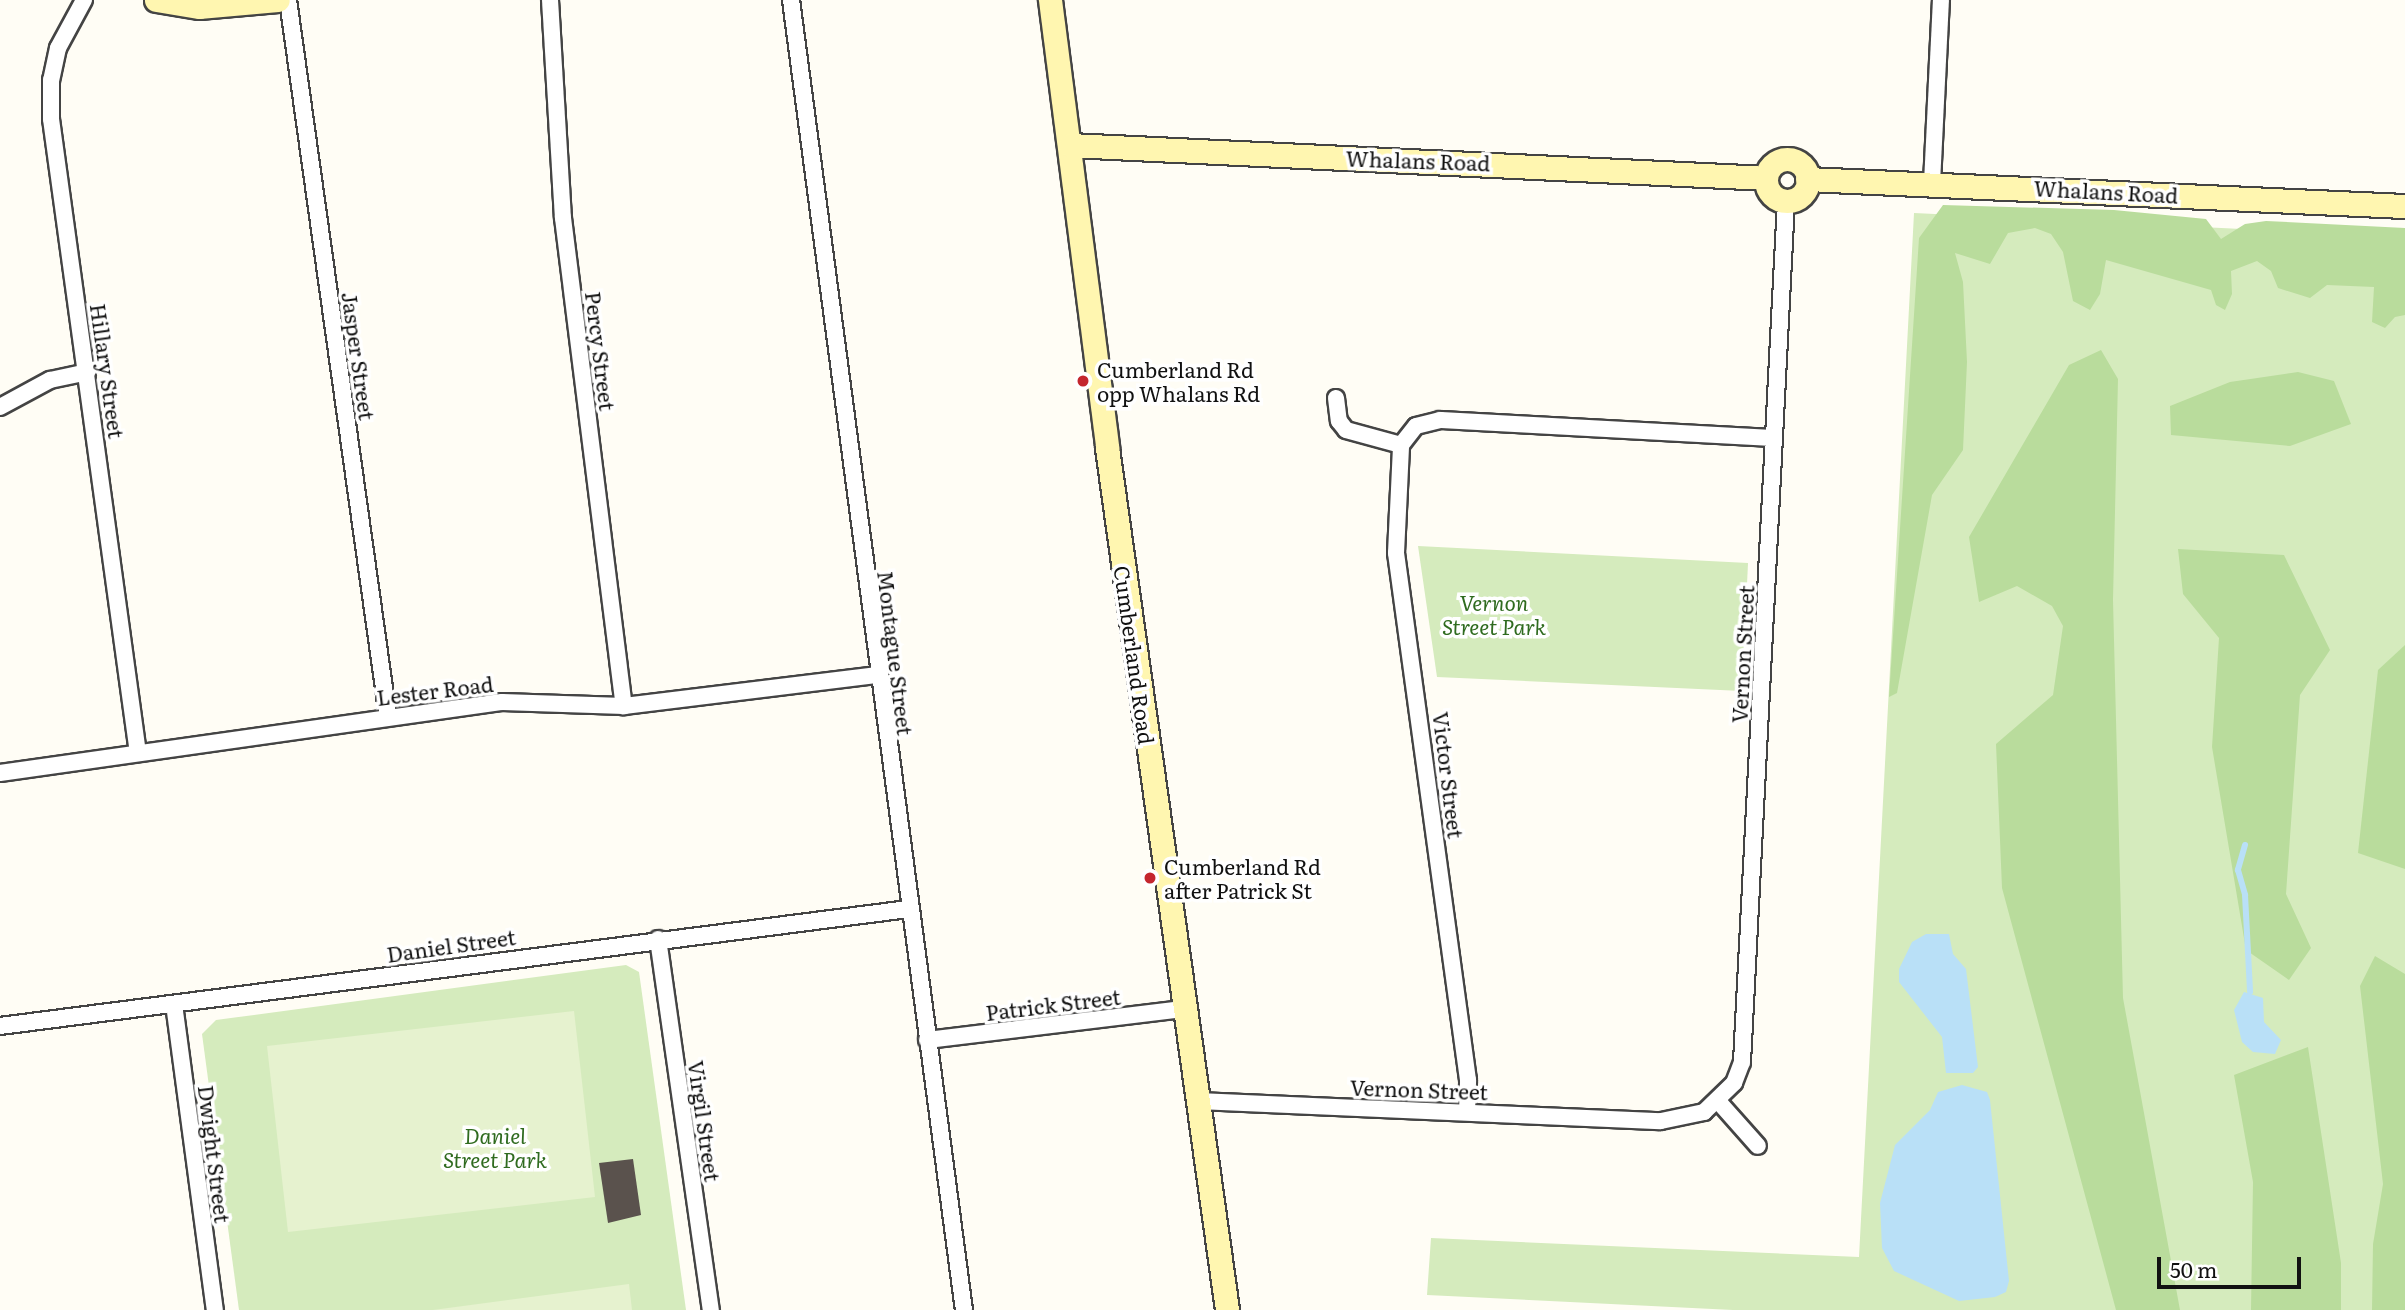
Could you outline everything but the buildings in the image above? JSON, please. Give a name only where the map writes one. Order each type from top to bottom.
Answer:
[{"type":"street","name":"Hillary Street","points":[[84,0],[58,48],[51,106],[138,753]]},
{"type":"street","points":[[156,0],[200,7],[278,0]]},
{"type":"street","name":"Jasper Street","points":[[288,0],[388,717]]},
{"type":"street","name":"Percy Street","points":[[550,0],[563,218],[624,706]]},
{"type":"street","name":"Montague Street","points":[[791,0],[908,909],[964,1310]]},
{"type":"street","name":"Cumberland Road","points":[[1050,0],[1227,1310]]},
{"type":"street","points":[[1932,183],[1941,0]]},
{"type":"street","name":"Whalans Road","points":[[1070,145],[1766,178]]},
{"type":"street","points":[[1786,160],[1799,164],[1807,179],[1801,196],[1786,201],[1771,194],[1766,178],[1773,165],[1786,160]]},
{"type":"street","name":"Whalans Road","points":[[1807,179],[2405,206]]},
{"type":"street","name":"Vernon Street","points":[[1198,1101],[1661,1121],[1691,1117],[1718,1101],[1734,1083],[1742,1062],[1786,201]]},
{"type":"street","points":[[0,407],[50,380],[87,372]]},
{"type":"street","points":[[1336,398],[1339,421],[1346,430],[1401,445],[1416,426],[1440,420],[1774,438]]},
{"type":"street","name":"Victor Street","points":[[1401,445],[1396,552],[1468,1080],[1468,1112]]},
{"type":"street","name":"Lester Road","points":[[0,773],[502,702],[624,706],[878,675]]},
{"type":"street","name":"Daniel Street","points":[[0,1026],[658,939],[908,909]]},
{"type":"street","name":"Virgil Street","points":[[658,939],[710,1310]]},
{"type":"street","name":"Dwight Street","points":[[174,1004],[215,1310]]},
{"type":"street","name":"Patrick Street","points":[[927,1040],[1185,1009]]},
{"type":"street","points":[[1718,1101],[1758,1146]]},
{"type":"green space","points":[[1943,205],[2114,210],[2206,219],[2221,239],[2245,224],[2266,221],[2405,228],[2405,315],[2395,317],[2385,328],[2372,322],[2374,287],[2327,285],[2310,298],[2278,288],[2271,271],[2257,261],[2231,271],[2232,294],[2225,310],[2216,305],[2211,290],[2106,260],[2100,294],[2090,310],[2073,301],[2063,252],[2051,234],[2035,228],[2008,233],[1990,264],[1955,253],[1963,282],[1967,362],[1963,450],[1932,495],[1897,693],[1889,697],[1919,238]]},
{"type":"green space","points":[[1914,213],[2405,237],[2405,1310],[1733,1310],[1427,1295],[1431,1238],[1859,1257]]},
{"type":"green space","points":[[2101,350],[2118,379],[2113,600],[2123,998],[2180,1310],[2116,1310],[2002,888],[1996,744],[2053,695],[2063,626],[2052,606],[2017,586],[1979,602],[1969,537],[2069,365]]},
{"type":"green space","points":[[2298,372],[2334,381],[2351,424],[2290,446],[2171,435],[2170,406],[2230,382]]},
{"type":"green space","name":"Vernon Street Park","points":[[1418,546],[1748,563],[1742,691],[1437,677]]},
{"type":"green space","points":[[2178,549],[2284,555],[2330,650],[2300,695],[2286,894],[2311,948],[2289,980],[2246,950],[2212,747],[2219,638],[2183,594]]},
{"type":"green space","points":[[2405,645],[2405,869],[2358,853],[2378,670]]},
{"type":"green space","points":[[2375,956],[2405,974],[2405,1310],[2372,1310],[2373,1244],[2383,1184],[2360,986]]},
{"type":"green space","name":"Daniel Street Park","points":[[626,965],[639,972],[686,1310],[239,1310],[202,1034],[216,1020]]},
{"type":"green space","points":[[574,1011],[595,1197],[288,1232],[267,1046]]},
{"type":"green space","points":[[2308,1047],[2341,1263],[2341,1310],[2251,1310],[2253,1182],[2234,1075]]},
{"type":"green space","points":[[629,1284],[632,1310],[433,1310]]},
{"type":"water","points":[[1926,934],[1949,934],[1953,954],[1966,969],[1978,1067],[1973,1073],[1946,1073],[1942,1037],[1899,982],[1899,969],[1912,942]]},
{"type":"water","points":[[2244,992],[2263,998],[2264,1022],[2281,1040],[2275,1054],[2253,1052],[2242,1042],[2234,1010]]},
{"type":"water","points":[[1962,1085],[1987,1092],[1990,1100],[2009,1281],[2006,1292],[1995,1297],[1959,1301],[1894,1271],[1882,1248],[1880,1203],[1895,1145],[1930,1110],[1938,1092]]},
{"type":"waterway","points":[[2245,845],[2238,870],[2245,895],[2250,992]]},
{"type":"place","name":"Cumberland Rd opp Whalans Rd","points":[[1083,381]]},
{"type":"place","name":"Cumberland Rd after Patrick St","points":[[1150,878]]}]
